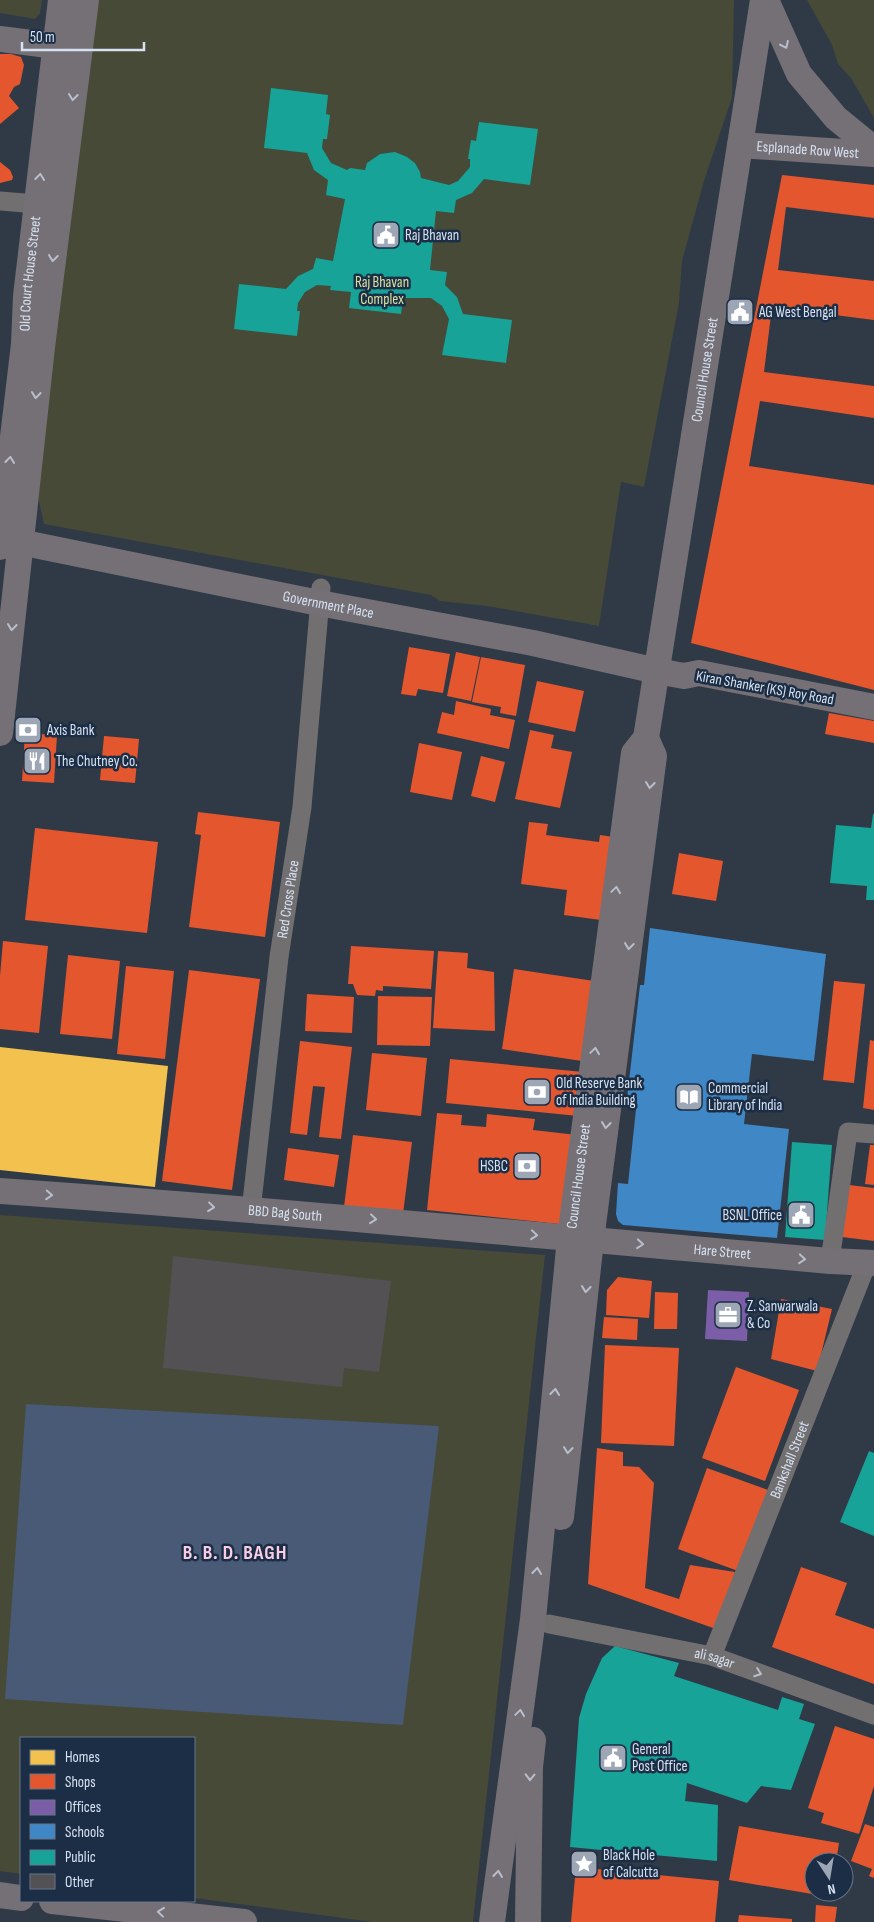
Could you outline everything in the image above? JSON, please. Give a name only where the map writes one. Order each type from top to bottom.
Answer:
[{"type":"main road","name":"Old Court House Street","points":[[8,537],[24,344],[26,296],[37,204],[67,47],[61,0]]},
{"type":"main road","points":[[0,733],[8,537],[42,347],[67,47],[86,0]]},
{"type":"main road","points":[[765,0],[800,74],[836,118],[874,149]]},
{"type":"main road","name":"Council House Street","points":[[541,1622],[581,1239],[654,756],[646,738],[740,145],[765,0]]},
{"type":"main road","points":[[0,39],[67,47]]},
{"type":"main road","name":"Esplanade Row West","points":[[740,145],[874,154]]},
{"type":"main road","name":"Government Place","points":[[8,537],[320,596],[534,643],[658,664]]},
{"type":"main road","name":"Kiran Shanker (KS) Roy Road","points":[[658,664],[684,676],[699,673],[874,707]]},
{"type":"main road","name":"BBD Bag South","points":[[0,1191],[157,1202],[251,1211],[340,1216],[581,1239]]},
{"type":"main road","name":"Hare Street","points":[[581,1239],[830,1262],[871,1263]]},
{"type":"main road","points":[[492,1922],[541,1622]]},
{"type":"main road","points":[[528,1922],[530,1767],[541,1622]]},
{"type":"main road","points":[[0,1895],[20,1898]]},
{"type":"main road","points":[[61,1902],[244,1922]]},
{"type":"street","points":[[0,201],[37,204]]},
{"type":"street","name":"Red Cross Place","points":[[251,1211],[279,957],[302,807],[320,596]]},
{"type":"street","points":[[830,1262],[848,1132],[874,1134]]},
{"type":"street","name":"Bankshall Street","points":[[712,1656],[871,1263]]},
{"type":"street","name":"ali sagar","points":[[541,1622],[712,1656],[874,1715]]},
{"type":"green space","points":[[0,0],[42,0],[40,13],[35,19],[0,13]]},
{"type":"green space","name":"Raj Bhavan Complex","points":[[97,0],[734,0],[732,98],[704,181],[682,261],[679,303],[644,487],[621,482],[599,626],[487,606],[440,601],[431,595],[44,524],[36,488]]},
{"type":"green space","points":[[807,0],[874,0],[874,118],[851,78],[838,64],[832,45]]},
{"type":"green space","points":[[0,1215],[545,1255],[473,1922],[372,1922],[195,1898],[195,1737],[20,1737],[20,1874],[0,1871]]},
{"type":"water","points":[[26,1404],[439,1426],[403,1725],[5,1699]]},
{"type":"building: Homes","points":[[0,1047],[168,1066],[155,1187],[0,1170]]},
{"type":"building: Shops","points":[[0,54],[11,54],[21,57],[24,65],[20,84],[14,87],[9,96],[19,108],[0,124]]},
{"type":"building: Shops","points":[[0,162],[10,170],[13,177],[12,180],[0,183]]},
{"type":"building: Shops","points":[[782,175],[874,185],[874,218],[786,207],[778,270],[874,281],[874,320],[772,307],[764,372],[874,386],[874,418],[760,401],[749,466],[874,485],[874,690],[691,643]]},
{"type":"building: Shops","points":[[409,647],[450,654],[443,693],[418,689],[416,696],[401,694]]},
{"type":"building: Shops","points":[[456,652],[480,657],[471,701],[447,696]]},
{"type":"building: Shops","points":[[481,657],[525,665],[516,716],[500,713],[501,707],[472,702]]},
{"type":"building: Shops","points":[[537,681],[584,691],[575,732],[528,722]]},
{"type":"building: Shops","points":[[456,701],[491,709],[490,715],[515,720],[509,749],[437,733],[442,712],[454,715]]},
{"type":"building: Shops","points":[[829,713],[874,721],[874,743],[825,734]]},
{"type":"building: Shops","points":[[530,730],[554,735],[551,748],[572,752],[560,808],[515,799]]},
{"type":"building: Shops","points":[[25,733],[57,735],[54,783],[22,781]]},
{"type":"building: Shops","points":[[104,736],[139,739],[135,783],[100,780]]},
{"type":"building: Shops","points":[[419,743],[462,752],[452,800],[410,792]]},
{"type":"building: Shops","points":[[481,756],[505,762],[495,802],[471,796]]},
{"type":"building: Shops","points":[[198,812],[280,822],[265,937],[189,927],[201,835],[195,834]]},
{"type":"building: Shops","points":[[529,822],[548,824],[546,835],[599,842],[600,835],[620,838],[608,921],[564,915],[567,890],[521,884]]},
{"type":"building: Shops","points":[[35,828],[158,842],[147,933],[25,920]]},
{"type":"building: Shops","points":[[679,853],[723,861],[716,901],[672,894]]},
{"type":"building: Shops","points":[[3,941],[48,946],[39,1033],[0,1029],[0,976]]},
{"type":"building: Shops","points":[[351,946],[434,951],[431,989],[383,986],[383,991],[376,990],[375,996],[357,995],[353,984],[348,984]]},
{"type":"building: Shops","points":[[438,951],[468,953],[467,968],[494,972],[495,1031],[433,1028]]},
{"type":"building: Shops","points":[[68,955],[120,961],[112,1039],[60,1034]]},
{"type":"building: Shops","points":[[126,966],[174,971],[165,1059],[117,1054]]},
{"type":"building: Shops","points":[[514,969],[594,981],[582,1061],[502,1049]]},
{"type":"building: Shops","points":[[189,970],[260,979],[232,1190],[162,1181]]},
{"type":"building: Shops","points":[[834,981],[865,984],[854,1083],[823,1080]]},
{"type":"building: Shops","points":[[307,994],[354,997],[352,1033],[305,1031]]},
{"type":"building: Shops","points":[[378,996],[432,997],[430,1046],[377,1045]]},
{"type":"building: Shops","points":[[870,1040],[874,1041],[874,1110],[863,1108]]},
{"type":"building: Shops","points":[[300,1041],[352,1047],[341,1139],[319,1137],[325,1087],[313,1086],[307,1135],[290,1133]]},
{"type":"building: Shops","points":[[372,1053],[427,1058],[421,1116],[366,1110]]},
{"type":"building: Shops","points":[[450,1059],[583,1072],[578,1116],[446,1103]]},
{"type":"building: Shops","points":[[437,1113],[462,1115],[461,1125],[486,1127],[487,1114],[535,1119],[533,1130],[577,1135],[568,1225],[427,1210]]},
{"type":"building: Shops","points":[[353,1135],[412,1142],[403,1214],[344,1207]]},
{"type":"building: Shops","points":[[870,1145],[874,1145],[874,1185],[865,1184]]},
{"type":"building: Shops","points":[[288,1148],[339,1155],[334,1187],[284,1180]]},
{"type":"building: Shops","points":[[849,1185],[874,1188],[874,1241],[842,1237]]},
{"type":"building: Shops","points":[[618,1277],[652,1281],[649,1318],[606,1315],[607,1290]]},
{"type":"building: Shops","points":[[655,1292],[678,1293],[677,1329],[654,1329]]},
{"type":"building: Shops","points":[[781,1299],[832,1309],[817,1371],[771,1359]]},
{"type":"building: Shops","points":[[604,1317],[638,1319],[637,1340],[602,1338]]},
{"type":"building: Shops","points":[[605,1345],[679,1348],[674,1446],[601,1443]]},
{"type":"building: Shops","points":[[736,1367],[799,1390],[765,1481],[702,1458]]},
{"type":"building: Shops","points":[[597,1448],[623,1452],[623,1466],[639,1467],[654,1483],[645,1588],[679,1599],[690,1565],[735,1572],[716,1629],[588,1584]]},
{"type":"building: Shops","points":[[707,1468],[768,1490],[738,1571],[678,1549]]},
{"type":"building: Shops","points":[[801,1567],[847,1583],[835,1615],[874,1629],[874,1684],[772,1647]]},
{"type":"building: Shops","points":[[835,1726],[874,1739],[874,1786],[859,1834],[821,1823],[824,1813],[808,1808]]},
{"type":"building: Shops","points":[[865,1824],[874,1827],[874,1878],[869,1876],[872,1869],[854,1862],[854,1853]]},
{"type":"building: Shops","points":[[739,1826],[839,1843],[838,1852],[804,1852],[804,1893],[729,1880]]},
{"type":"building: Shops","points":[[576,1867],[719,1881],[715,1922],[571,1922]]},
{"type":"building: Shops","points":[[816,1905],[837,1907],[835,1922],[815,1922]]},
{"type":"building: Shops","points":[[739,1915],[792,1919],[792,1922],[738,1922]]},
{"type":"building: Offices","points":[[708,1290],[749,1292],[747,1341],[705,1339]]},
{"type":"building: Schools","points":[[650,928],[826,954],[814,1061],[752,1054],[744,1124],[789,1129],[777,1238],[623,1225],[618,1221],[616,1214],[618,1183],[628,1184],[637,1100],[627,1099],[640,985],[644,985]]},
{"type":"building: Public","name":"Raj Bhavan","points":[[271,88],[328,95],[326,114],[330,115],[327,139],[323,139],[322,148],[331,163],[347,170],[350,168],[365,170],[367,163],[380,154],[395,152],[415,163],[421,178],[449,185],[458,181],[470,167],[470,159],[468,159],[471,140],[476,141],[479,122],[538,129],[530,185],[484,179],[472,193],[456,200],[454,213],[436,211],[430,270],[447,272],[445,285],[457,297],[463,314],[512,320],[506,363],[442,355],[449,319],[442,306],[431,298],[403,298],[401,314],[349,308],[351,292],[330,290],[331,286],[317,285],[305,292],[298,303],[297,311],[300,311],[297,336],[234,329],[239,284],[286,289],[298,276],[313,269],[316,258],[333,261],[345,199],[326,195],[328,180],[314,170],[307,153],[264,148]]},
{"type":"building: Public","points":[[873,814],[874,900],[866,900],[867,886],[830,883],[836,825],[871,828]]},
{"type":"building: Public","points":[[792,1142],[832,1145],[825,1240],[785,1237]]},
{"type":"building: Public","points":[[869,1451],[874,1453],[874,1536],[840,1522]]},
{"type":"building: Public","points":[[615,1646],[679,1663],[674,1676],[778,1710],[782,1697],[804,1704],[799,1719],[815,1724],[791,1790],[761,1786],[747,1803],[687,1783],[685,1801],[718,1805],[717,1861],[570,1847],[579,1718],[586,1694],[602,1658]]},
{"type":"building: Other","points":[[173,1256],[391,1281],[379,1372],[344,1368],[342,1387],[163,1368]]},
{"type":"place","name":"Raj Bhavan","points":[[386,235]]},
{"type":"place","name":"AG West Bengal","points":[[740,312]]},
{"type":"place","name":"Axis Bank","points":[[28,730]]},
{"type":"place","name":"The Chutney Co.","points":[[37,761]]},
{"type":"place","name":"Old Reserve Bank of India Building","points":[[537,1092]]},
{"type":"place","name":"Commercial Library of India","points":[[689,1097]]},
{"type":"place","name":"HSBC","points":[[527,1166]]},
{"type":"place","name":"BSNL Office","points":[[801,1215]]},
{"type":"place","name":"Z. Sanwarwala & Co","points":[[728,1315]]},
{"type":"place","name":"General Post Office","points":[[613,1758]]},
{"type":"place","name":"Black Hole of Calcutta","points":[[584,1864]]},
{"type":"district","name":"B. B. D. BAGH","points":[[235,1553]]}]
